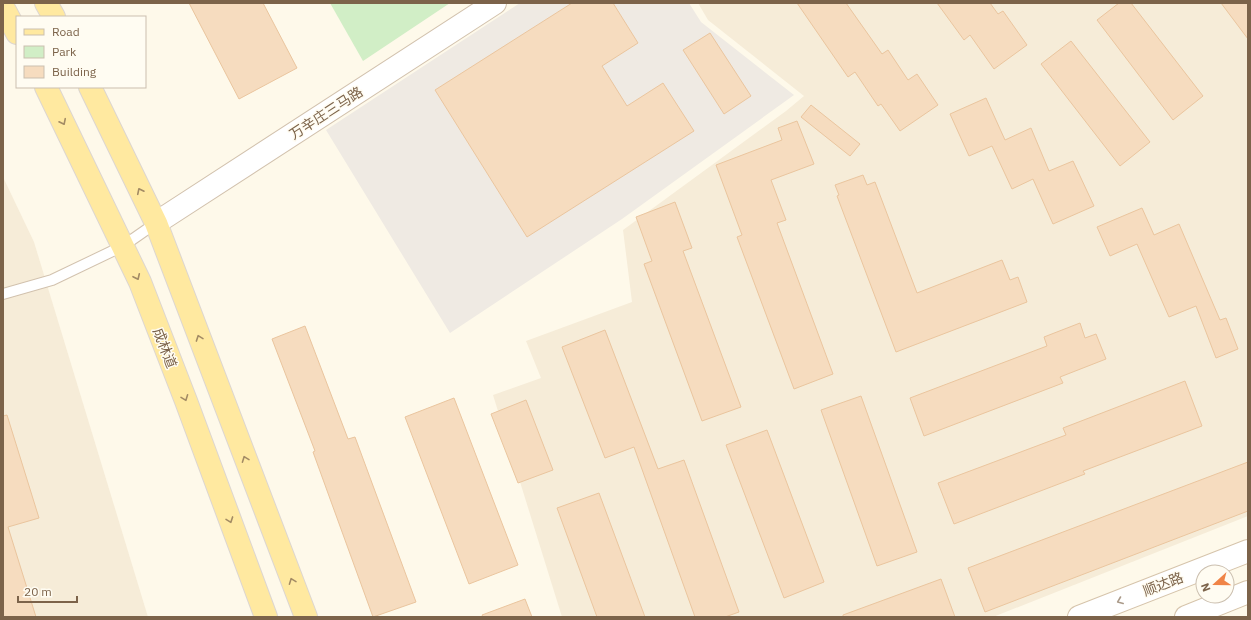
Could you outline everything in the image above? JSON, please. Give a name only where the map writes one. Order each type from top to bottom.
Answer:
[{"type":"main road","points":[[46,3],[53,16]]},
{"type":"main road","points":[[3,7],[16,31]]},
{"type":"main road","name":"成林道","points":[[46,88],[140,282],[266,617]]},
{"type":"main road","points":[[90,88],[156,223],[306,617]]},
{"type":"street","name":"万辛庄三马路","points":[[156,223],[495,3]]},
{"type":"street","name":"顺达路","points":[[1079,617],[1248,551]]},
{"type":"street","points":[[1186,617],[1248,592]]},
{"type":"lane","points":[[3,294],[52,280],[123,246],[156,223]]},
{"type":"shaded area","points":[[520,3],[689,3],[701,22],[794,95],[622,219],[450,333],[326,130]]},
{"type":"shaded area","points":[[698,3],[1248,3],[1248,516],[993,617],[562,617],[493,395],[541,378],[526,341],[632,302],[623,230],[786,111],[804,96],[708,20]]},
{"type":"shaded area","points":[[3,177],[34,242],[148,617],[3,617]]},
{"type":"green space","points":[[330,3],[450,3],[363,61]]},
{"type":"building","points":[[189,3],[263,3],[297,68],[239,99]]},
{"type":"building","points":[[572,3],[613,3],[638,43],[602,66],[627,106],[663,83],[694,131],[527,237],[435,90]]},
{"type":"building","points":[[797,3],[846,3],[882,54],[888,50],[908,80],[917,74],[938,105],[900,131],[881,104],[878,106],[855,72],[848,77]]},
{"type":"building","points":[[937,3],[990,3],[998,14],[1003,11],[1027,45],[994,69],[970,35],[964,40]]},
{"type":"building","points":[[1119,3],[1131,3],[1203,96],[1173,120],[1097,20]]},
{"type":"building","points":[[1221,3],[1248,3],[1248,39]]},
{"type":"building","points":[[710,33],[751,96],[724,114],[683,50]]},
{"type":"building","points":[[1071,41],[1150,142],[1120,166],[1041,64]]},
{"type":"building","points":[[986,98],[1005,140],[1031,128],[1049,171],[1073,161],[1094,206],[1053,224],[1033,179],[1012,189],[992,146],[969,156],[950,114]]},
{"type":"building","points":[[811,105],[860,144],[850,156],[801,117]]},
{"type":"building","points":[[797,121],[814,164],[771,180],[786,220],[777,223],[833,374],[794,389],[737,237],[742,235],[716,165],[782,140],[778,128]]},
{"type":"building","points":[[863,175],[867,185],[875,182],[917,293],[1002,260],[1010,280],[1018,277],[1027,302],[896,352],[837,196],[839,195],[835,185]]},
{"type":"building","points":[[675,202],[692,248],[683,251],[741,407],[702,421],[644,264],[652,261],[636,217]]},
{"type":"building","points":[[1142,208],[1154,235],[1179,224],[1220,320],[1226,318],[1238,349],[1216,358],[1196,306],[1169,317],[1137,244],[1110,256],[1097,227]]},
{"type":"building","points":[[1080,323],[1085,338],[1096,334],[1106,359],[1060,377],[1063,383],[924,436],[910,398],[1047,346],[1044,337]]},
{"type":"building","points":[[305,326],[348,439],[355,437],[416,602],[373,617],[313,452],[315,451],[272,339]]},
{"type":"building","points":[[605,330],[658,469],[684,460],[739,612],[725,617],[695,617],[634,447],[605,458],[562,347]]},
{"type":"building","points":[[1185,381],[1202,426],[1083,471],[1085,474],[954,524],[938,483],[1066,435],[1063,428]]},
{"type":"building","points":[[861,396],[917,552],[877,566],[821,410]]},
{"type":"building","points":[[454,398],[518,565],[469,584],[405,417]]},
{"type":"building","points":[[526,400],[553,470],[518,483],[491,414]]},
{"type":"building","points":[[7,415],[39,518],[8,527],[36,617],[3,617],[3,416]]},
{"type":"building","points":[[767,430],[824,582],[784,598],[726,445]]},
{"type":"building","points":[[1248,462],[1248,511],[985,612],[968,568]]},
{"type":"building","points":[[599,493],[645,617],[597,617],[557,508]]},
{"type":"building","points":[[941,579],[955,617],[843,617],[843,615]]},
{"type":"building","points":[[525,599],[532,617],[483,617],[482,615]]}]
